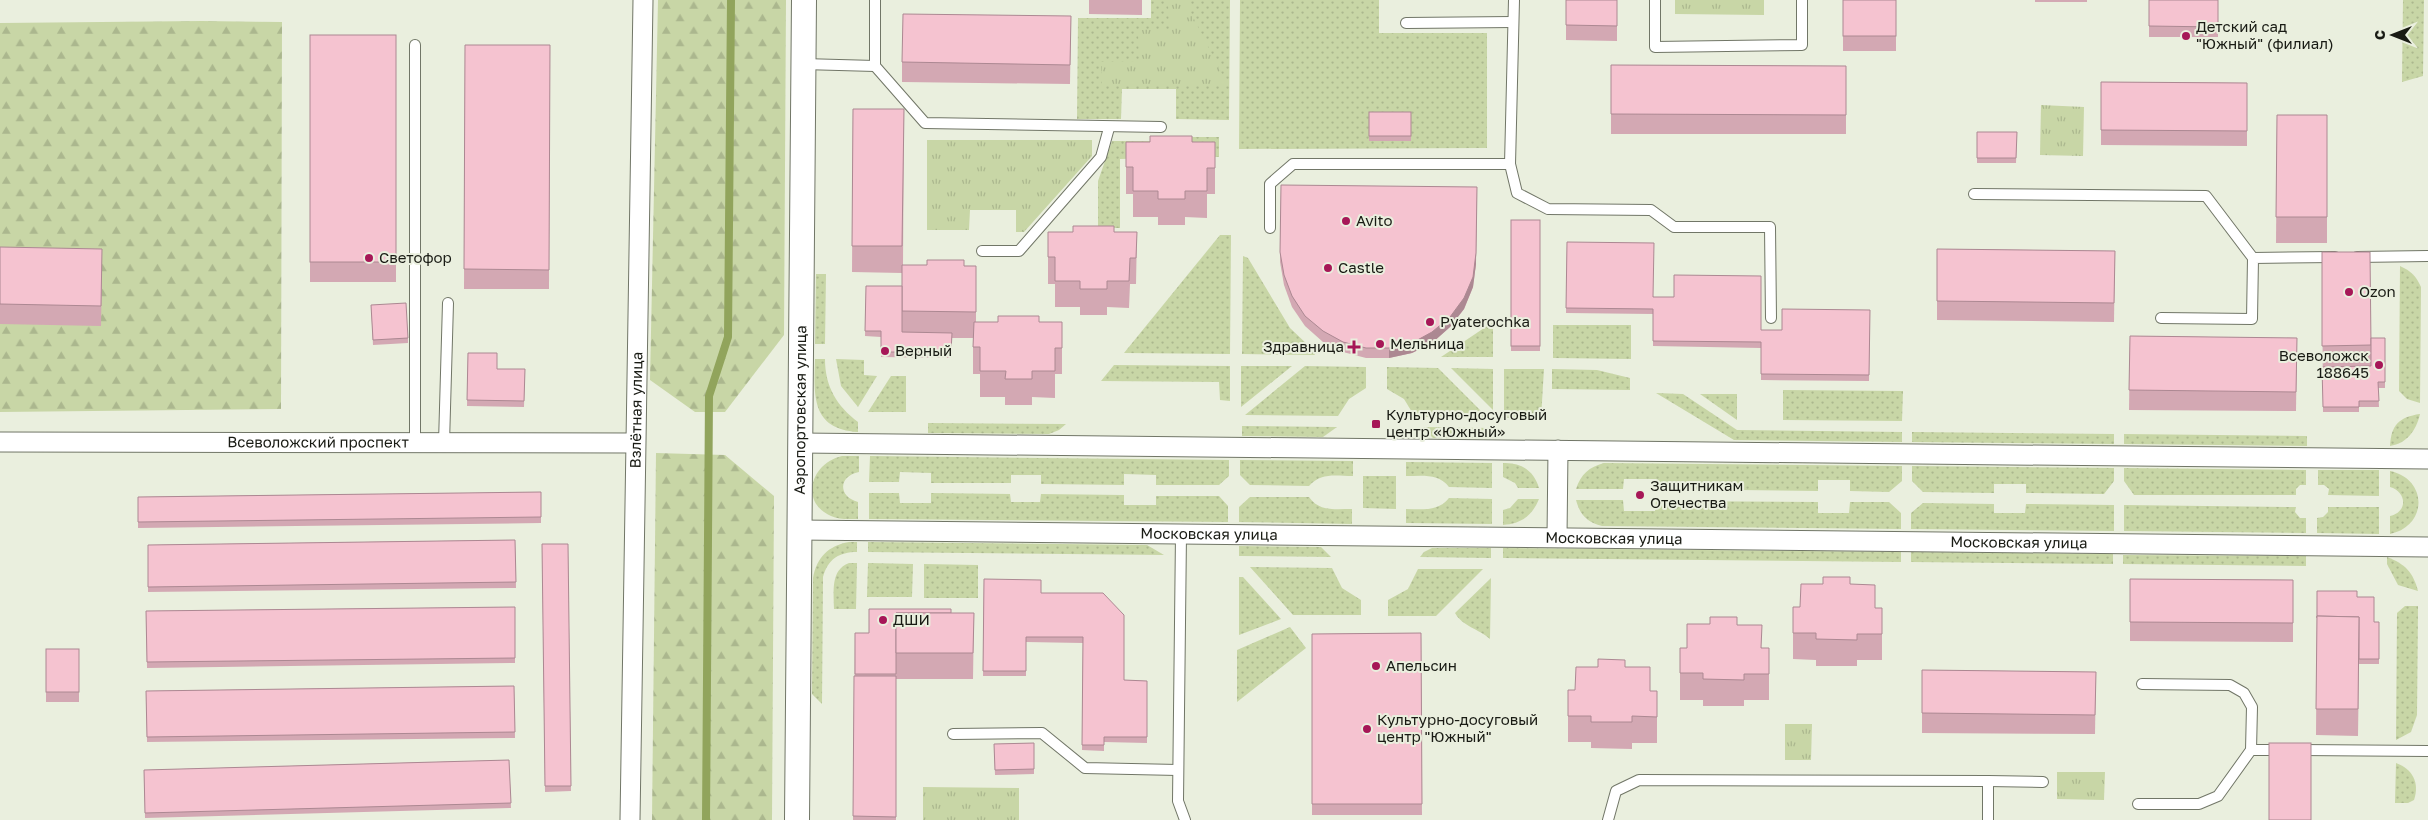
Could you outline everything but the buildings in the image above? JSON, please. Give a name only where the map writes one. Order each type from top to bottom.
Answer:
[{"type":"street","name":"Взлётная улица","points":[[630,820],[644,0]]},
{"type":"street","name":"Аэропортовская улица","points":[[797,820],[804,0]]},
{"type":"street","name":"Всеволожский проспект","points":[[0,442],[635,443]]},
{"type":"street","points":[[800,443],[2428,459]]},
{"type":"street","points":[[1557,537],[1558,450]]},
{"type":"street","name":"Московская улица","points":[[799,530],[2428,547]]},
{"type":"lane","points":[[875,0],[875,66],[925,123],[1109,128],[1161,127]]},
{"type":"lane","points":[[1514,0],[1510,164],[1517,193],[1548,209],[1651,210],[1674,227],[1770,227],[1771,318]]},
{"type":"lane","points":[[1655,0],[1655,47],[1802,45],[1802,0]]},
{"type":"lane","points":[[1406,23],[1514,22]]},
{"type":"lane","points":[[415,45],[415,443]]},
{"type":"lane","points":[[803,64],[875,66]]},
{"type":"lane","points":[[982,251],[1019,251],[1101,157],[1109,128]]},
{"type":"lane","points":[[1270,228],[1270,184],[1293,164],[1510,164]]},
{"type":"lane","points":[[1974,194],[2206,196],[2253,258],[2252,319],[2160,318]]},
{"type":"lane","points":[[2253,258],[2428,256]]},
{"type":"lane","points":[[444,443],[448,303]]},
{"type":"lane","points":[[1181,534],[1178,801],[1185,820]]},
{"type":"lane","points":[[2138,804],[2200,804],[2218,796],[2251,750],[2252,707],[2244,693],[2230,685],[2142,684]]},
{"type":"lane","points":[[953,734],[1042,733],[1085,768],[1178,770]]},
{"type":"lane","points":[[2251,750],[2428,751]]},
{"type":"lane","points":[[1608,820],[1616,791],[1640,780],[2043,782]]},
{"type":"lane","points":[[1988,782],[1988,820]]},
{"type":"green space","points":[[658,0],[786,0],[784,335],[725,412],[695,412],[650,380]]},
{"type":"green space","points":[[1151,0],[1230,0],[1229,120],[1176,119],[1176,89],[1122,89],[1121,119],[1077,119],[1078,18],[1151,18]]},
{"type":"green space","points":[[1168,0],[1191,0],[1191,13],[1227,84],[1102,84],[1101,62],[1139,61],[1138,30],[1169,29]]},
{"type":"green space","points":[[1240,0],[1379,0],[1379,33],[1487,33],[1487,148],[1239,149]]},
{"type":"green space","points":[[1675,0],[1764,0],[1764,15],[1675,14]]},
{"type":"green space","points":[[2403,0],[2424,0],[2423,76],[2402,82]]},
{"type":"green space","points":[[282,22],[281,409],[0,412],[0,23]]},
{"type":"green space","points":[[2041,105],[2084,107],[2083,156],[2040,155]]},
{"type":"green space","points":[[1176,137],[1219,137],[1219,157],[1176,157]]},
{"type":"green space","points":[[927,140],[1092,140],[1092,156],[1024,232],[1016,232],[1016,210],[970,210],[969,230],[927,230]]},
{"type":"green space","points":[[1112,141],[1160,141],[1160,158],[1120,159],[1120,228],[1098,228],[1098,181]]},
{"type":"green space","points":[[1220,235],[1231,235],[1230,354],[1124,353]]},
{"type":"green space","points":[[1243,256],[1248,258],[1290,328],[1310,347],[1315,355],[1242,354]]},
{"type":"green space","points":[[2400,266],[2413,274],[2421,287],[2420,403],[2407,399],[2399,391]]},
{"type":"green space","points":[[816,274],[826,274],[825,344],[815,344]]},
{"type":"green space","points":[[1493,322],[1493,357],[1441,357]]},
{"type":"green space","points":[[1553,325],[1631,325],[1631,359],[1553,358]]},
{"type":"green space","points":[[815,359],[825,359],[830,387],[838,402],[858,422],[858,432],[843,430],[831,425],[823,417],[818,408],[816,398]]},
{"type":"green space","points":[[836,359],[864,360],[864,375],[877,376],[858,407],[841,386]]},
{"type":"green space","points":[[1114,365],[1230,366],[1230,401],[1220,400],[1219,382],[1101,381]]},
{"type":"green space","points":[[1241,366],[1292,366],[1241,407]]},
{"type":"green space","points":[[1305,366],[1366,367],[1366,388],[1349,399],[1338,416],[1245,415]]},
{"type":"green space","points":[[1387,367],[1438,368],[1487,417],[1415,417],[1404,399],[1387,389]]},
{"type":"green space","points":[[1451,368],[1493,369],[1493,410]]},
{"type":"green space","points":[[1504,369],[1544,369],[1541,418],[1504,418]]},
{"type":"green space","points":[[1552,369],[1597,370],[1630,378],[1630,390],[1552,389]]},
{"type":"green space","points":[[891,376],[906,376],[906,412],[868,412]]},
{"type":"green space","points":[[1783,390],[1903,391],[1902,421],[1783,420]]},
{"type":"green space","points":[[1656,393],[1683,394],[1737,430],[1902,432],[1902,442],[1734,440]]},
{"type":"green space","points":[[1700,394],[1737,394],[1737,420]]},
{"type":"green space","points":[[2420,414],[2416,426],[2410,435],[2401,442],[2390,446],[2394,427],[2407,417]]},
{"type":"green space","points":[[928,423],[1066,424],[1059,430],[1049,434],[928,433]]},
{"type":"green space","points":[[1242,426],[1337,427],[1323,437],[1242,436]]},
{"type":"green space","points":[[1422,427],[1493,428],[1493,438],[1433,438]]},
{"type":"green space","points":[[1912,432],[2114,434],[2114,444],[1912,442]]},
{"type":"green space","points":[[2124,434],[2307,436],[2307,446],[2124,444]]},
{"type":"green space","points":[[656,453],[725,455],[774,496],[772,820],[652,820]]},
{"type":"green space","points":[[842,456],[859,456],[859,472],[847,478],[843,487],[847,496],[858,502],[858,519],[841,519],[831,516],[821,510],[815,502],[812,493],[816,474],[831,460]]},
{"type":"green space","points":[[870,456],[1229,460],[1229,476],[1219,485],[1156,485],[1156,475],[1124,474],[1124,485],[1041,484],[1041,475],[1011,475],[1011,483],[931,483],[931,473],[900,472],[899,482],[869,482]]},
{"type":"green space","points":[[1240,460],[1353,461],[1353,476],[1335,475],[1324,477],[1309,486],[1250,485],[1240,475]]},
{"type":"green space","points":[[1406,462],[1492,463],[1492,488],[1449,487],[1435,477],[1406,476]]},
{"type":"green space","points":[[1503,463],[1516,464],[1526,469],[1534,477],[1539,488],[1518,488],[1515,483],[1503,477]]},
{"type":"green space","points":[[1604,463],[1902,466],[1902,481],[1889,492],[1850,491],[1850,480],[1818,480],[1818,491],[1656,489],[1656,479],[1624,479],[1623,489],[1576,489],[1580,479],[1586,472]]},
{"type":"green space","points":[[1912,466],[2114,468],[2114,481],[2104,494],[2026,493],[2026,484],[1994,484],[1994,493],[1923,492],[1912,481]]},
{"type":"green space","points":[[2124,468],[2306,470],[2306,485],[2300,485],[2296,489],[2296,495],[2134,495],[2124,481]]},
{"type":"green space","points":[[2318,470],[2379,470],[2379,496],[2328,495],[2329,489],[2324,485],[2318,485]]},
{"type":"green space","points":[[2390,471],[2402,476],[2411,483],[2417,492],[2418,502],[2417,513],[2411,522],[2402,529],[2390,534],[2390,516],[2400,510],[2403,502],[2400,493],[2390,487]]},
{"type":"green space","points":[[1363,476],[1396,476],[1396,509],[1363,508]]},
{"type":"green space","points":[[869,493],[899,493],[900,503],[931,503],[931,493],[1010,494],[1011,502],[1040,502],[1041,494],[1124,495],[1124,505],[1156,505],[1156,496],[1219,496],[1228,506],[1228,522],[869,519]]},
{"type":"green space","points":[[1250,497],[1309,497],[1313,502],[1323,507],[1352,509],[1352,524],[1239,522],[1239,507]]},
{"type":"green space","points":[[1449,498],[1492,499],[1492,524],[1406,523],[1406,509],[1435,508]]},
{"type":"green space","points":[[1518,499],[1539,499],[1533,510],[1525,518],[1515,523],[1503,525],[1503,510],[1510,508]]},
{"type":"green space","points":[[1576,500],[1623,500],[1624,511],[1655,511],[1656,501],[1818,502],[1818,513],[1849,513],[1850,502],[1889,502],[1901,513],[1901,529],[1602,526],[1585,517]]},
{"type":"green space","points":[[1923,503],[1994,504],[1994,513],[2025,513],[2026,504],[2114,505],[2114,531],[1911,529],[1911,513]]},
{"type":"green space","points":[[2124,505],[2296,507],[2295,512],[2300,518],[2306,518],[2306,533],[2124,531]]},
{"type":"green space","points":[[2328,507],[2379,507],[2379,534],[2317,533],[2317,518],[2323,517],[2328,512]]},
{"type":"green space","points":[[849,542],[857,542],[857,552],[845,553],[835,558],[831,561],[823,577],[822,704],[812,694],[813,578],[817,564],[829,550]]},
{"type":"green space","points":[[868,542],[1147,545],[1164,555],[868,552]]},
{"type":"green space","points":[[1239,546],[1321,547],[1331,557],[1239,556]]},
{"type":"green space","points":[[1432,548],[1491,548],[1491,558],[1420,557],[1424,552]]},
{"type":"green space","points":[[1503,548],[1901,552],[1901,562],[1503,558]]},
{"type":"green space","points":[[1911,552],[2113,554],[2113,564],[1911,562]]},
{"type":"green space","points":[[2123,555],[2306,556],[2306,566],[2123,564]]},
{"type":"green space","points":[[2387,557],[2399,563],[2411,574],[2418,591],[2398,585],[2387,564]]},
{"type":"green space","points":[[849,563],[857,563],[856,609],[834,609],[834,582],[839,571]]},
{"type":"green space","points":[[868,563],[913,564],[912,597],[867,597]]},
{"type":"green space","points":[[924,564],[978,565],[978,598],[924,598]]},
{"type":"green space","points":[[1250,567],[1332,568],[1342,588],[1361,600],[1361,615],[1293,615]]},
{"type":"green space","points":[[1418,569],[1483,569],[1436,616],[1388,616],[1388,600],[1408,589]]},
{"type":"green space","points":[[1239,577],[1243,577],[1281,619],[1239,635]]},
{"type":"green space","points":[[1491,578],[1490,639],[1466,624],[1455,613]]},
{"type":"green space","points":[[2405,606],[2418,606],[2417,715],[2411,732],[2396,740],[2397,613]]},
{"type":"green space","points":[[1290,627],[1306,648],[1237,702],[1237,650]]},
{"type":"green space","points":[[1785,724],[1812,724],[1811,760],[1785,760]]},
{"type":"green space","points":[[2396,763],[2410,773],[2415,782],[2416,793],[2414,800],[2408,803],[2395,803]]},
{"type":"green space","points":[[2057,772],[2105,772],[2104,800],[2057,799]]},
{"type":"green space","points":[[923,787],[1019,788],[1019,820],[923,820]]},
{"type":"waterway","points":[[706,820],[709,396],[728,337],[731,0]]},
{"type":"place","name":"Детский сад \"Южный\" (филиал)","points":[[2186,36]]},
{"type":"place","name":"Avito","points":[[1346,221]]},
{"type":"place","name":"Светофор","points":[[369,258]]},
{"type":"place","name":"Castle","points":[[1328,268]]},
{"type":"place","name":"Ozon","points":[[2349,292]]},
{"type":"place","name":"Pyaterochka","points":[[1430,322]]},
{"type":"place","name":"Мельница","points":[[1380,344]]},
{"type":"place","name":"Здравница","points":[[1354,347]]},
{"type":"place","name":"Верный","points":[[885,351]]},
{"type":"place","name":"Всеволожск 188645","points":[[2379,365]]},
{"type":"place","name":"Культурно-досуговый центр «Южный»","points":[[1376,424]]},
{"type":"place","name":"Защитникам Отечества","points":[[1640,495]]},
{"type":"place","name":"ДШИ","points":[[883,620]]},
{"type":"place","name":"Апельсин","points":[[1376,666]]},
{"type":"place","name":"Культурно-досуговый центр \"Южный\"","points":[[1367,729]]}]
